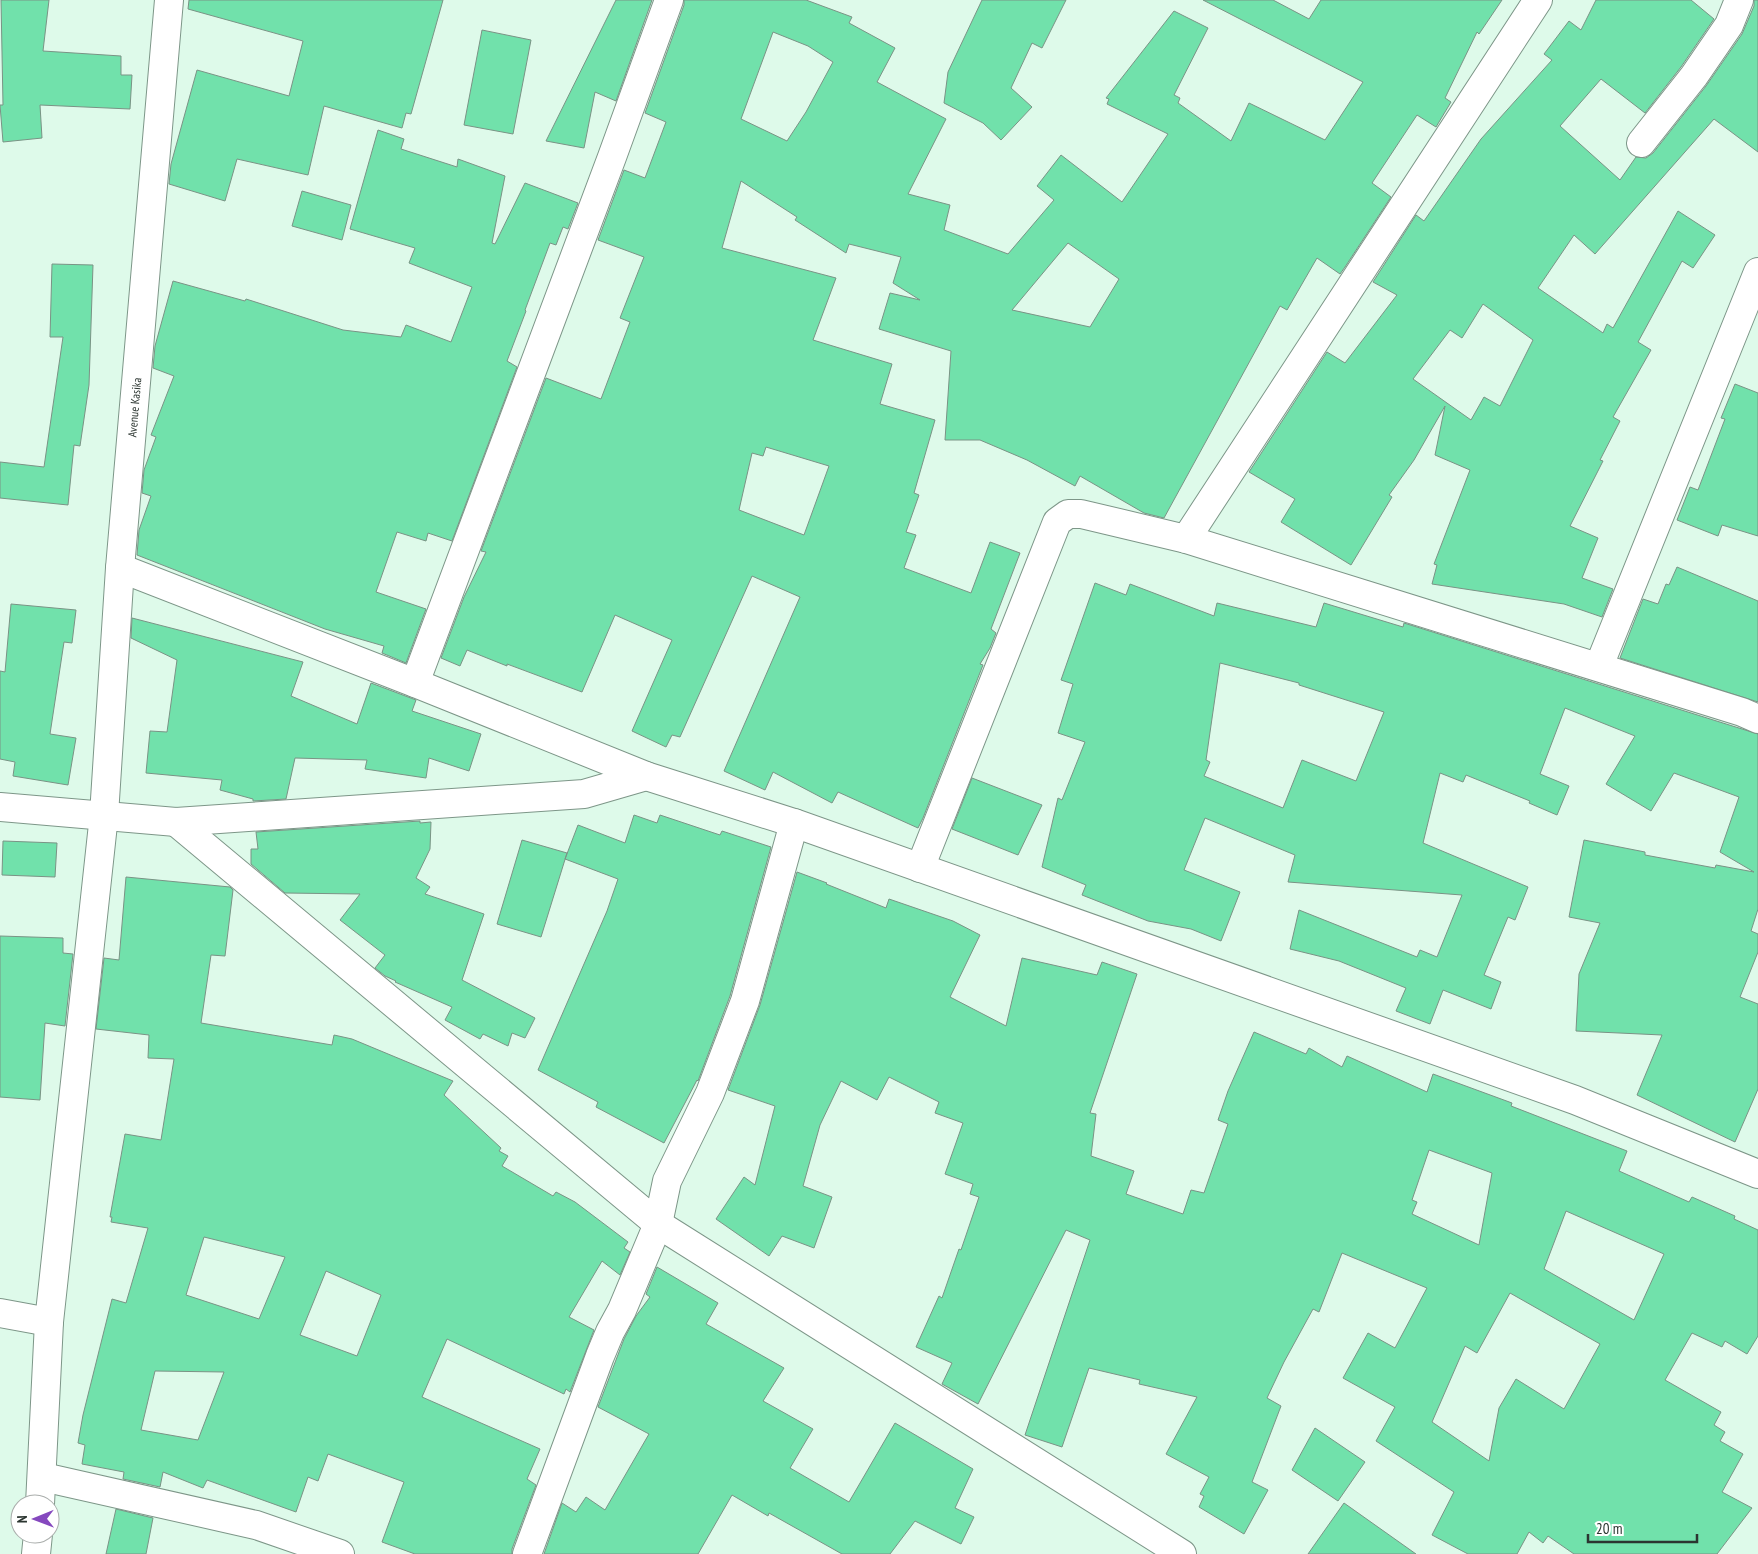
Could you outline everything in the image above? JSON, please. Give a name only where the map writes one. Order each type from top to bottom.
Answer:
[{"type":"street","name":"Avenue Kasika","points":[[41,1494],[49,1322],[104,815],[120,568],[169,0]]},
{"type":"street","points":[[415,683],[609,166],[669,0]]},
{"type":"street","points":[[1186,539],[1538,0]]},
{"type":"street","points":[[1641,143],[1694,76],[1729,25],[1739,0]]},
{"type":"street","points":[[1599,666],[1758,272]]},
{"type":"street","points":[[920,868],[1058,522],[1068,514],[1081,514],[1186,539],[1599,666],[1742,712],[1758,719]]},
{"type":"street","points":[[120,568],[415,683],[646,776],[794,823],[1575,1100],[1758,1174]]},
{"type":"street","points":[[0,807],[176,822],[584,794],[646,776]]},
{"type":"street","points":[[176,822],[658,1224],[1182,1554]]},
{"type":"street","points":[[527,1554],[600,1356],[622,1310],[658,1224],[667,1181],[710,1092],[745,1001],[794,823]]},
{"type":"street","points":[[0,1313],[49,1322]]},
{"type":"street","points":[[43,1477],[256,1524],[340,1554]]},
{"type":"building","points":[[1,0],[49,0],[43,51],[121,56],[121,75],[132,75],[130,109],[40,105],[42,138],[3,142],[0,105],[3,105]]},
{"type":"building","points":[[189,0],[443,0],[411,114],[406,113],[402,128],[324,106],[308,175],[237,159],[225,201],[169,184],[171,164],[197,70],[289,96],[303,41],[188,9]]},
{"type":"building","points":[[616,0],[652,0],[616,101],[595,92],[584,148],[546,141]]},
{"type":"building","points":[[684,0],[806,0],[852,17],[849,23],[895,48],[877,82],[946,119],[908,194],[950,205],[944,230],[1008,254],[1054,200],[1037,186],[1061,155],[1122,202],[1168,134],[1107,104],[1109,99],[1106,98],[1174,11],[1208,28],[1174,95],[1180,98],[1178,103],[1231,141],[1249,103],[1325,140],[1363,82],[1203,0],[1273,0],[1309,19],[1321,0],[1502,0],[1479,34],[1477,32],[1445,98],[1451,102],[1436,127],[1417,115],[1372,183],[1391,197],[1340,274],[1317,258],[1287,310],[1280,306],[1164,518],[1144,513],[1080,476],[1075,486],[1027,460],[980,440],[945,440],[951,351],[879,329],[890,293],[920,300],[893,283],[901,257],[849,244],[846,253],[795,220],[797,217],[741,181],[722,248],[836,278],[813,340],[892,364],[880,404],[935,420],[914,493],[919,495],[906,532],[916,535],[904,568],[971,593],[990,542],[1020,553],[991,629],[996,633],[990,648],[980,664],[983,665],[918,828],[838,792],[832,803],[773,772],[765,790],[724,771],[800,597],[752,576],[680,737],[672,735],[666,747],[632,731],[672,640],[615,615],[582,692],[467,650],[460,666],[441,658],[464,597],[486,552],[481,551],[546,378],[601,399],[630,322],[620,318],[644,257],[598,240],[624,170],[645,178],[666,122],[645,113],[684,5]],"holes":[[[773,32],[808,46],[833,62],[806,112],[787,141],[741,119]],[[1068,243],[1119,279],[1090,327],[1012,310]],[[766,447],[829,466],[804,535],[739,510],[752,453],[763,456]]]},
{"type":"building","points":[[982,0],[1066,0],[1042,48],[1032,43],[1011,88],[1032,107],[1001,140],[983,123],[944,103],[948,72]]},
{"type":"building","points":[[1596,0],[1691,0],[1714,19],[1681,67],[1645,113],[1601,79],[1560,126],[1620,180],[1636,157],[1646,158],[1653,153],[1706,86],[1742,34],[1754,6],[1754,0],[1758,0],[1758,152],[1714,119],[1595,254],[1574,235],[1538,288],[1603,333],[1607,324],[1613,328],[1678,211],[1715,235],[1693,268],[1682,261],[1638,342],[1651,350],[1613,417],[1620,421],[1600,460],[1603,461],[1570,526],[1598,538],[1582,578],[1613,589],[1602,617],[1564,604],[1432,584],[1437,565],[1434,564],[1470,470],[1435,455],[1445,406],[1414,460],[1389,495],[1392,497],[1351,565],[1281,522],[1295,499],[1249,472],[1327,352],[1345,363],[1397,295],[1373,282],[1416,215],[1424,221],[1481,139],[1552,60],[1544,54],[1569,21],[1581,30]],"holes":[[[1483,304],[1533,340],[1500,406],[1484,397],[1471,420],[1413,379],[1450,330],[1462,338]]]},
{"type":"building","points":[[482,30],[531,40],[513,134],[464,125]]},
{"type":"building","points":[[378,130],[404,139],[401,149],[457,167],[458,159],[505,176],[492,243],[495,244],[525,183],[578,203],[568,229],[563,227],[556,245],[550,243],[525,310],[507,361],[517,367],[452,541],[428,533],[426,541],[397,532],[376,592],[426,609],[406,663],[382,653],[384,646],[325,629],[137,555],[139,530],[151,496],[142,493],[144,470],[156,437],[151,435],[174,376],[153,368],[155,346],[173,281],[245,301],[246,299],[343,330],[401,337],[406,325],[451,342],[472,287],[409,263],[415,248],[350,229]]},
{"type":"building","points":[[302,191],[351,205],[342,240],[292,226]]},
{"type":"building","points":[[52,264],[93,265],[89,385],[80,446],[74,445],[68,505],[0,498],[0,462],[44,467],[63,337],[50,337]]},
{"type":"building","points":[[1735,384],[1758,393],[1758,536],[1722,525],[1718,536],[1677,520],[1690,487],[1698,490],[1725,419],[1721,418]]},
{"type":"building","points":[[1677,567],[1758,601],[1758,702],[1620,658],[1643,599],[1658,604],[1666,584],[1669,585]]},
{"type":"building","points":[[1095,583],[1126,595],[1130,584],[1214,616],[1217,603],[1316,627],[1324,603],[1403,627],[1404,623],[1758,734],[1758,909],[1751,931],[1758,934],[1758,952],[1740,997],[1758,1004],[1758,1089],[1735,1142],[1637,1095],[1662,1035],[1576,1031],[1579,974],[1600,923],[1569,917],[1584,840],[1645,852],[1645,855],[1715,868],[1716,865],[1754,872],[1720,852],[1739,797],[1674,773],[1651,811],[1606,784],[1635,736],[1565,708],[1540,774],[1569,786],[1557,815],[1529,803],[1530,801],[1466,775],[1463,782],[1440,773],[1423,843],[1528,887],[1515,920],[1508,917],[1484,975],[1501,982],[1491,1009],[1443,990],[1430,1024],[1396,1011],[1406,988],[1339,961],[1290,949],[1299,910],[1417,957],[1420,950],[1437,957],[1462,895],[1288,882],[1295,855],[1205,818],[1184,870],[1240,892],[1221,941],[1191,929],[1148,921],[1082,895],[1086,885],[1042,867],[1058,798],[1062,800],[1085,742],[1058,733],[1073,684],[1061,680]],"holes":[[[1220,663],[1299,683],[1299,685],[1384,712],[1356,781],[1302,760],[1283,808],[1204,776],[1210,762],[1206,760]]]},
{"type":"building","points":[[11,604],[76,610],[72,643],[64,642],[50,734],[76,738],[68,785],[13,776],[15,762],[0,759],[0,671],[5,672]]},
{"type":"building","points":[[132,618],[303,662],[291,696],[357,724],[371,683],[416,700],[412,711],[481,734],[469,771],[429,758],[426,778],[365,769],[367,760],[295,758],[286,799],[253,801],[253,799],[220,790],[222,780],[146,773],[150,731],[167,732],[177,660],[131,638]]},
{"type":"building","points":[[972,778],[1042,805],[1018,855],[952,829]]},
{"type":"building","points":[[634,815],[657,823],[660,815],[720,835],[722,831],[771,847],[730,996],[698,1081],[664,1143],[596,1107],[598,1102],[538,1070],[607,911],[618,879],[565,859],[578,825],[625,843]]},
{"type":"building","points":[[420,821],[420,823],[431,822],[430,849],[416,878],[430,887],[425,894],[484,914],[462,980],[535,1018],[525,1038],[512,1033],[508,1046],[483,1034],[480,1039],[445,1020],[452,1007],[395,982],[375,968],[385,955],[340,920],[360,894],[285,893],[251,864],[251,849],[258,849],[256,832]]},
{"type":"building","points":[[522,840],[567,853],[541,937],[497,924]]},
{"type":"building","points":[[3,841],[57,843],[55,877],[2,875]]},
{"type":"building","points":[[797,872],[886,908],[889,899],[953,921],[980,935],[950,997],[1006,1026],[1022,958],[1097,975],[1102,962],[1137,974],[1090,1113],[1096,1114],[1091,1156],[1134,1171],[1126,1194],[1183,1214],[1191,1190],[1204,1193],[1228,1124],[1218,1120],[1228,1091],[1254,1032],[1306,1054],[1309,1048],[1342,1067],[1347,1056],[1427,1092],[1433,1074],[1512,1103],[1511,1106],[1627,1151],[1619,1171],[1689,1202],[1692,1197],[1735,1216],[1734,1219],[1758,1230],[1758,1336],[1747,1354],[1725,1341],[1722,1347],[1692,1333],[1665,1380],[1721,1412],[1714,1425],[1725,1432],[1720,1441],[1743,1454],[1722,1492],[1752,1508],[1717,1554],[1574,1554],[1548,1536],[1543,1543],[1529,1532],[1517,1554],[1468,1554],[1432,1535],[1454,1492],[1376,1441],[1395,1407],[1343,1378],[1368,1333],[1395,1348],[1427,1288],[1342,1253],[1319,1312],[1313,1309],[1267,1398],[1281,1406],[1252,1482],[1268,1490],[1244,1534],[1199,1507],[1204,1496],[1200,1494],[1209,1477],[1166,1454],[1197,1397],[1139,1384],[1140,1380],[1089,1368],[1062,1447],[1025,1435],[1090,1240],[1066,1230],[978,1404],[942,1384],[952,1363],[916,1347],[939,1296],[942,1298],[979,1197],[970,1194],[973,1184],[945,1174],[963,1123],[935,1113],[939,1102],[889,1077],[877,1100],[841,1081],[820,1125],[803,1186],[832,1197],[814,1248],[782,1236],[769,1256],[716,1219],[744,1177],[755,1185],[775,1106],[728,1090],[760,1005]],"holes":[[[1429,1150],[1492,1173],[1479,1245],[1412,1214],[1417,1202],[1412,1200]],[[1566,1211],[1664,1254],[1634,1320],[1544,1269]],[[1510,1293],[1600,1344],[1564,1409],[1516,1379],[1499,1408],[1489,1461],[1432,1422],[1465,1346],[1477,1353]]]},
{"type":"building","points":[[126,877],[230,887],[233,890],[225,956],[211,955],[201,1023],[332,1045],[334,1035],[352,1039],[453,1081],[444,1095],[501,1148],[499,1151],[508,1156],[502,1166],[553,1196],[556,1192],[575,1202],[628,1242],[624,1248],[630,1252],[620,1275],[602,1261],[569,1317],[594,1330],[570,1392],[566,1389],[564,1394],[447,1339],[422,1397],[540,1449],[527,1479],[536,1485],[512,1549],[512,1554],[415,1554],[382,1542],[404,1482],[328,1454],[318,1481],[308,1477],[296,1512],[207,1480],[203,1488],[163,1472],[160,1487],[123,1479],[124,1472],[82,1464],[85,1445],[78,1443],[83,1415],[112,1299],[126,1303],[148,1228],[111,1222],[112,1217],[110,1217],[125,1134],[161,1140],[174,1059],[148,1058],[149,1035],[96,1029],[104,958],[119,960]],"holes":[[[204,1237],[285,1257],[259,1319],[186,1295]],[[326,1271],[381,1295],[357,1356],[300,1335]],[[155,1371],[224,1372],[198,1440],[141,1430]]]},
{"type":"building","points":[[0,936],[63,938],[63,953],[73,954],[65,1026],[45,1023],[40,1100],[0,1097]]},
{"type":"building","points":[[657,1267],[718,1303],[706,1324],[784,1368],[763,1401],[813,1429],[790,1468],[849,1502],[895,1423],[973,1469],[955,1508],[974,1517],[961,1544],[915,1521],[890,1554],[842,1554],[769,1513],[768,1516],[732,1495],[698,1554],[544,1554],[562,1503],[576,1512],[586,1497],[605,1510],[649,1434],[598,1407],[624,1339],[636,1316],[650,1297],[646,1294]]},
{"type":"building","points":[[1315,1428],[1365,1462],[1338,1501],[1292,1470]]},
{"type":"building","points":[[1344,1503],[1416,1554],[1308,1554]]},
{"type":"building","points":[[116,1509],[153,1518],[146,1554],[106,1554]]}]
